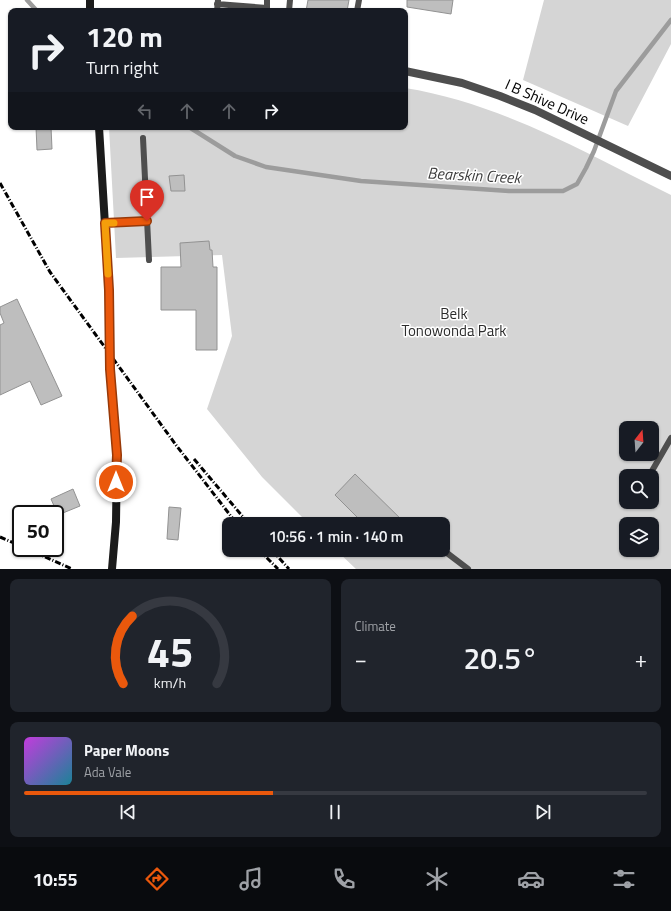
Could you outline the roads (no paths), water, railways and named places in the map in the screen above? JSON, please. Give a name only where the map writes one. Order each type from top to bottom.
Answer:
[{"type":"main road","points":[[99,130],[109,290],[110,369],[117,455],[116,522],[112,569]]},
{"type":"street","name":"I B Shive Drive","points":[[408,72],[462,83],[507,99],[560,122],[667,174]]},
{"type":"lane","points":[[217,5],[247,8]]},
{"type":"lane","points":[[143,138],[149,260]]},
{"type":"lane","points":[[105,223],[147,221]]},
{"type":"lane","points":[[653,469],[671,438]]},
{"type":"lane","points":[[450,555],[468,569]]},
{"type":"waterway","name":"Bearskin Creek","points":[[27,0],[34,8]]},
{"type":"waterway","name":"Bearskin Creek","points":[[194,130],[235,156],[266,167],[361,181],[509,191],[563,191],[577,184],[586,168],[594,151],[616,91],[671,20]]},
{"type":"railway","points":[[0,183],[50,272],[176,445],[232,517]]},
{"type":"railway","points":[[194,459],[243,517]]},
{"type":"railway","points":[[0,537],[12,542]]},
{"type":"railway","points":[[45,557],[72,569]]},
{"type":"railway","points":[[266,557],[278,569]]},
{"type":"railway","points":[[278,557],[289,569]]},
{"type":"park label","name":"Belk Tonowonda Park","points":[[454,322]]}]
